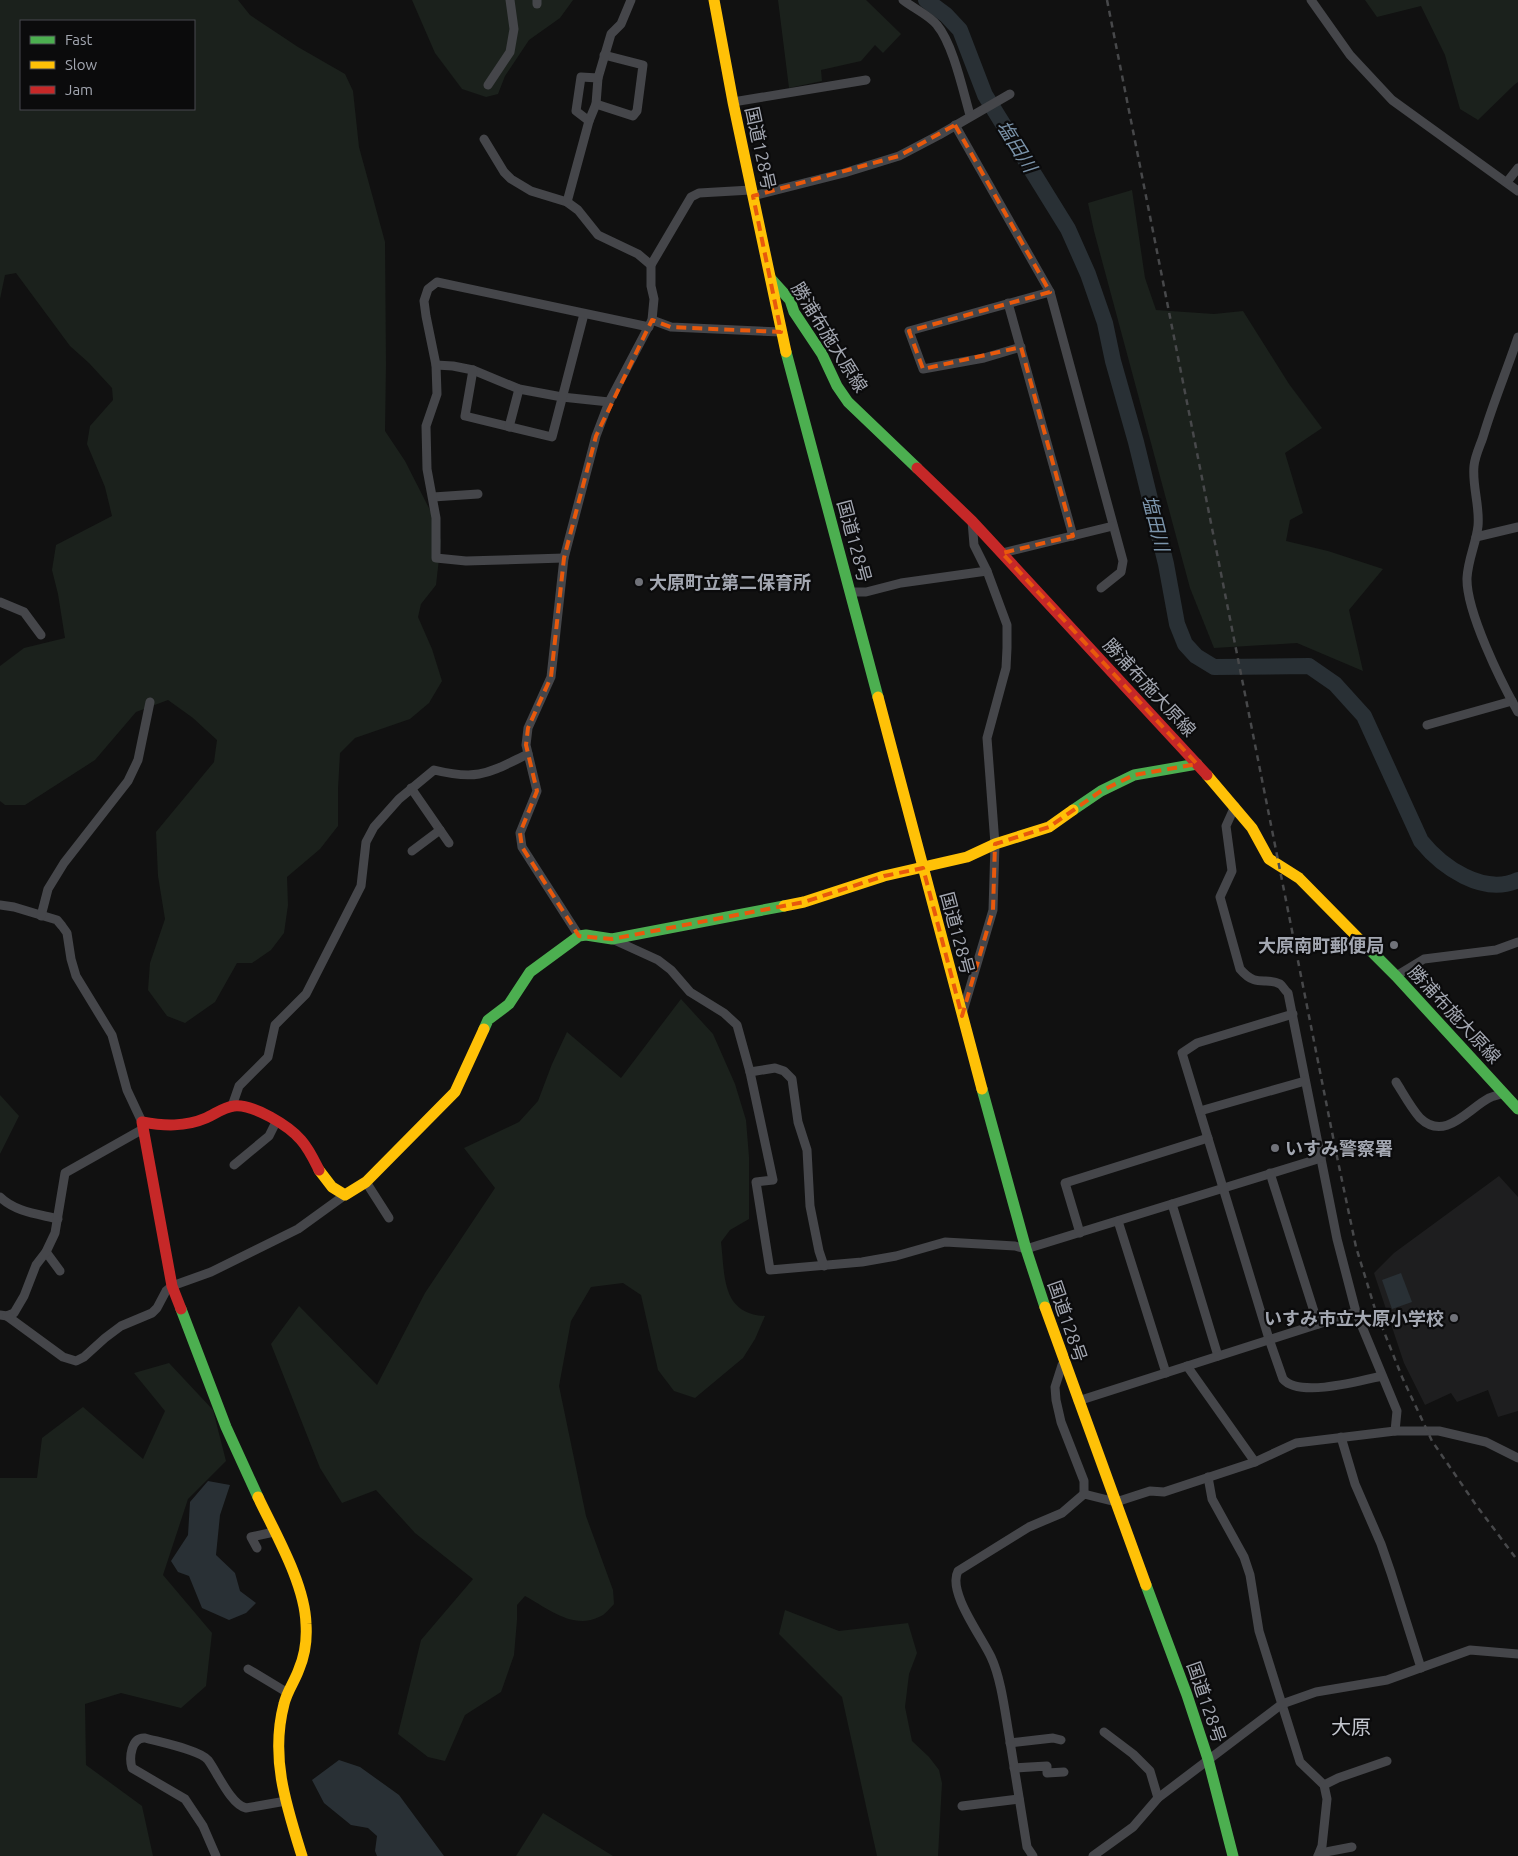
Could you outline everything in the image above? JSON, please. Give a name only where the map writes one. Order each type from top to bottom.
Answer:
[{"type":"main road","name":"国道128号","points":[[714,0],[733,102],[781,332],[962,1016],[1026,1249],[1078,1401],[1187,1695],[1208,1759],[1233,1856]]},
{"type":"main road","name":"勝浦布施大原線","points":[[771,279],[790,300],[794,312],[822,354],[837,386],[848,402],[972,521],[1236,806],[1258,836],[1264,851],[1270,859],[1299,878],[1396,976],[1518,1108]]},
{"type":"main road","points":[[302,1856],[286,1801],[278,1757],[279,1732],[288,1693],[301,1665],[306,1638],[306,1606],[299,1584],[223,1419],[172,1286],[143,1125],[177,1126],[200,1121],[228,1106],[238,1105],[259,1112],[301,1141],[334,1191],[345,1195],[366,1182],[454,1092],[488,1020],[509,1004],[530,972],[579,936],[586,935],[612,939],[804,902],[884,876],[967,857],[995,844],[1049,826],[1101,791],[1134,775],[1197,764]]},
{"type":"street","points":[[488,85],[510,52],[514,29],[510,0]]},
{"type":"street","points":[[568,202],[589,121],[596,104],[598,78],[604,55],[611,34],[621,24],[631,0]]},
{"type":"street","points":[[903,0],[936,23],[942,32],[970,116]]},
{"type":"street","points":[[1311,0],[1350,55],[1392,100],[1518,191]]},
{"type":"street","points":[[596,104],[633,116],[637,111],[643,65],[604,55]]},
{"type":"street","points":[[589,121],[576,111],[581,77],[598,78]]},
{"type":"street","points":[[733,102],[866,80]]},
{"type":"street","points":[[579,936],[522,847],[520,832],[537,791],[526,745],[528,728],[550,677],[564,558],[596,436],[609,402],[650,324],[654,299],[651,286],[651,265],[691,197],[699,193],[752,193],[844,173],[899,156],[1010,94]]},
{"type":"street","points":[[954,125],[1050,292],[1123,561],[1120,572],[1101,588]]},
{"type":"street","points":[[484,139],[511,180],[531,191],[568,202],[578,210],[598,235],[638,254],[651,265]]},
{"type":"street","points":[[1507,182],[1518,168]]},
{"type":"street","points":[[564,558],[466,561],[436,558],[436,518],[427,469],[426,426],[437,394],[436,365],[424,301],[428,289],[437,282],[584,314],[671,327],[781,332]]},
{"type":"street","points":[[1021,347],[984,358],[923,369],[909,331],[1050,292]]},
{"type":"street","points":[[1008,303],[1073,536]]},
{"type":"street","points":[[473,370],[465,416],[552,437],[584,314]]},
{"type":"street","points":[[1518,336],[1474,465],[1474,484],[1478,514],[1476,537],[1469,556],[1467,579],[1470,603],[1479,628],[1518,712]]},
{"type":"street","points":[[436,365],[473,370],[519,388],[562,397],[609,402]]},
{"type":"street","points":[[509,427],[519,388]]},
{"type":"street","points":[[433,497],[478,494]]},
{"type":"street","points":[[962,1016],[993,910],[995,844],[987,738],[1006,668],[1007,625],[987,571],[974,545],[972,521]]},
{"type":"street","points":[[1002,553],[1113,526]]},
{"type":"street","points":[[1476,537],[1518,527]]},
{"type":"street","points":[[850,592],[866,592],[901,583],[987,571]]},
{"type":"street","points":[[0,602],[24,612],[41,635]]},
{"type":"street","points":[[1427,725],[1512,701]]},
{"type":"street","points":[[41,916],[48,890],[64,863],[128,781],[138,760],[150,702]]},
{"type":"street","points":[[232,1106],[239,1086],[268,1057],[275,1025],[306,994],[361,886],[366,842],[374,827],[399,799],[434,770],[470,776],[488,773],[528,754]]},
{"type":"street","points":[[411,788],[449,843]]},
{"type":"street","points":[[1236,806],[1226,826],[1232,871],[1220,897],[1240,969],[1254,981],[1278,984],[1288,993],[1337,1238],[1356,1312],[1397,1411],[1395,1431]]},
{"type":"street","points":[[412,851],[440,830]]},
{"type":"street","points":[[2,907],[57,920],[67,933],[76,976],[112,1034],[127,1090],[143,1125],[65,1173],[55,1233],[46,1252],[36,1265],[24,1296],[14,1312],[4,1315]]},
{"type":"street","points":[[612,939],[658,960],[671,970],[690,992],[724,1013],[737,1026],[750,1072],[773,1180],[756,1182],[770,1270],[862,1262],[896,1256],[945,1242],[1014,1246],[1026,1249],[1321,1158]]},
{"type":"street","points":[[1396,976],[1424,958],[1496,950],[1518,942]]},
{"type":"street","points":[[1293,1014],[1197,1043],[1182,1053],[1269,1339],[1283,1379],[1288,1384],[1297,1387],[1333,1387],[1382,1376]]},
{"type":"street","points":[[750,1072],[775,1068],[784,1071],[792,1079],[798,1122],[807,1150],[810,1206],[824,1266]]},
{"type":"street","points":[[1200,1111],[1305,1080]]},
{"type":"street","points":[[1396,1082],[1421,1118],[1432,1125],[1442,1126],[1454,1123],[1488,1098],[1504,1093]]},
{"type":"street","points":[[234,1165],[269,1136],[276,1122]]},
{"type":"street","points":[[1080,1232],[1065,1183],[1208,1138]]},
{"type":"street","points":[[1270,1173],[1318,1324]]},
{"type":"street","points":[[366,1182],[389,1218]]},
{"type":"street","points":[[4,1315],[63,1357],[76,1361],[121,1326],[152,1313],[157,1308],[166,1291],[172,1286],[211,1272],[298,1229],[345,1195]]},
{"type":"street","points":[[0,1197],[7,1204],[16,1208],[58,1219]]},
{"type":"street","points":[[1172,1204],[1218,1356]]},
{"type":"street","points":[[1118,1221],[1166,1373]]},
{"type":"street","points":[[46,1252],[60,1271]]},
{"type":"street","points":[[1078,1401],[1356,1312]]},
{"type":"street","points":[[1034,1856],[1027,1847],[1010,1742],[995,1667],[956,1589],[955,1576],[958,1571],[1029,1527],[1062,1513],[1084,1494],[1084,1481],[1061,1422],[1056,1400],[1055,1387],[1064,1362]]},
{"type":"street","points":[[1187,1366],[1255,1462]]},
{"type":"street","points":[[1084,1494],[1116,1502],[1150,1491],[1164,1492],[1255,1462],[1296,1443],[1395,1431],[1439,1431],[1486,1442],[1518,1458]]},
{"type":"street","points":[[1341,1437],[1355,1484],[1391,1573],[1421,1668]]},
{"type":"street","points":[[1208,1477],[1212,1499],[1244,1557],[1250,1574],[1259,1631],[1300,1762],[1324,1785],[1327,1806],[1322,1846],[1318,1856]]},
{"type":"street","points":[[258,1548],[251,1537],[274,1532]]},
{"type":"street","points":[[1092,1856],[1133,1827],[1158,1798],[1282,1704],[1316,1692],[1387,1680],[1470,1650],[1518,1654]]},
{"type":"street","points":[[248,1669],[288,1693]]},
{"type":"street","points":[[1104,1732],[1133,1754],[1150,1772],[1158,1798]]},
{"type":"street","points":[[216,1856],[203,1826],[185,1799],[180,1794],[132,1768],[131,1754],[138,1740],[142,1737],[205,1756],[234,1802],[241,1807],[246,1808],[286,1801]]},
{"type":"street","points":[[1010,1742],[1054,1738],[1061,1740]]},
{"type":"street","points":[[1324,1785],[1338,1778],[1387,1761]]},
{"type":"street","points":[[1014,1768],[1046,1766],[1047,1773],[1064,1772]]},
{"type":"street","points":[[962,1806],[1019,1799]]},
{"type":"street","points":[[1318,1856],[1326,1852],[1352,1847]]},
{"type":"highlighted area","points":[[955,125],[1050,292],[909,331],[923,369],[1021,347],[1073,536],[1002,553],[1197,764],[1134,775],[1101,791],[1049,827],[995,844],[993,910],[962,1016],[923,868],[884,876],[804,902],[612,939],[579,936],[522,847],[520,833],[537,791],[526,745],[528,728],[551,677],[564,558],[596,436],[652,320],[671,327],[781,332],[753,196],[899,156]]},
{"type":"shaded area","points":[[0,0],[238,0],[250,15],[298,47],[345,74],[353,91],[359,147],[385,242],[385,431],[405,461],[433,516],[441,541],[436,585],[421,604],[418,617],[432,649],[442,681],[429,703],[410,719],[355,738],[340,753],[338,826],[320,849],[287,877],[288,905],[284,933],[271,950],[252,963],[237,963],[215,1002],[185,1023],[167,1016],[148,990],[150,963],[165,919],[158,876],[156,832],[214,762],[217,740],[193,718],[168,700],[136,712],[95,760],[25,805],[5,805],[0,801],[0,666],[24,648],[65,638],[52,570],[56,545],[112,516],[105,487],[87,444],[90,426],[113,400],[112,388],[70,346],[16,273],[5,275],[0,299]]},
{"type":"shaded area","points":[[412,0],[573,0],[560,18],[529,40],[505,76],[498,94],[486,97],[462,89],[435,53]]},
{"type":"shaded area","points":[[778,0],[866,0],[901,34],[883,53],[875,45],[861,61],[821,70],[822,81],[789,88]]},
{"type":"shaded area","points":[[1365,0],[1518,0],[1518,82],[1478,120],[1460,109],[1445,55],[1421,6],[1377,17]]},
{"type":"shaded area","points":[[1132,190],[1145,278],[1156,310],[1214,314],[1243,311],[1289,384],[1322,428],[1285,453],[1303,513],[1290,520],[1286,541],[1328,551],[1383,569],[1349,610],[1363,671],[1297,643],[1214,648],[1190,588],[1088,203]]},
{"type":"shaded area","points":[[681,999],[713,1034],[735,1084],[746,1120],[749,1157],[749,1219],[730,1230],[721,1242],[723,1267],[728,1291],[733,1300],[740,1308],[751,1314],[765,1316],[755,1339],[743,1358],[695,1398],[674,1391],[658,1370],[641,1295],[623,1283],[591,1287],[571,1321],[559,1386],[586,1516],[613,1590],[614,1604],[601,1616],[580,1621],[560,1616],[525,1596],[517,1605],[514,1655],[501,1692],[465,1715],[445,1761],[428,1757],[398,1734],[421,1640],[473,1579],[415,1533],[376,1490],[342,1503],[320,1468],[271,1344],[299,1306],[377,1385],[425,1293],[495,1188],[464,1148],[519,1122],[538,1101],[567,1032],[621,1078]]},
{"type":"shaded area","points":[[0,1095],[19,1116],[0,1154]]},
{"type":"shaded area","name":"いすみ市立大原小学校","points":[[1499,1176],[1518,1197],[1518,1411],[1498,1417],[1488,1390],[1457,1402],[1451,1393],[1425,1405],[1404,1363],[1374,1273],[1394,1253]]},
{"type":"shaded area","points":[[1401,1273],[1412,1302],[1392,1309],[1382,1280]]},
{"type":"shaded area","points":[[169,1363],[213,1410],[226,1461],[188,1499],[163,1575],[212,1633],[206,1686],[181,1708],[121,1693],[85,1704],[86,1765],[142,1806],[153,1856],[0,1856],[0,1478],[37,1478],[42,1438],[83,1407],[143,1459],[165,1411],[134,1373]]},
{"type":"shaded area","points":[[208,1481],[230,1485],[220,1515],[216,1555],[235,1573],[240,1591],[256,1603],[246,1613],[229,1620],[202,1608],[189,1576],[178,1572],[171,1561],[188,1535],[190,1502]]},
{"type":"shaded area","points":[[785,1610],[839,1631],[908,1623],[917,1653],[909,1674],[905,1707],[912,1741],[929,1757],[939,1770],[942,1783],[938,1856],[877,1856],[842,1697],[779,1634]]},
{"type":"shaded area","points":[[339,1760],[360,1767],[399,1795],[444,1856],[377,1856],[375,1851],[377,1836],[368,1828],[351,1825],[324,1803],[312,1780]]},
{"type":"shaded area","points":[[543,1813],[613,1856],[516,1856]]},
{"type":"waterway","name":"塩田川","points":[[926,0],[946,15],[960,30],[985,95],[1068,229],[1088,274],[1105,323],[1113,361],[1136,442],[1166,564],[1177,624],[1185,644],[1196,656],[1214,667],[1309,666],[1335,684],[1364,716],[1421,841],[1430,851],[1452,869],[1477,882],[1505,884],[1518,880]]},
{"type":"railway","points":[[1107,0],[1356,1247],[1375,1309],[1402,1377],[1432,1441],[1476,1505],[1518,1561]]},
{"type":"traffic: fast","points":[[771,279],[790,300],[794,312],[822,354],[837,386],[848,402],[917,468]]},
{"type":"traffic: fast","points":[[786,352],[878,697]]},
{"type":"traffic: fast","points":[[1073,810],[1101,791],[1134,775],[1197,764]]},
{"type":"traffic: fast","points":[[484,1029],[488,1020],[509,1004],[530,972],[579,936],[586,935],[612,939],[784,906]]},
{"type":"traffic: fast","points":[[1365,945],[1396,976],[1518,1109]]},
{"type":"traffic: fast","points":[[982,1089],[1026,1249],[1045,1307]]},
{"type":"traffic: fast","points":[[181,1309],[226,1427],[258,1497]]},
{"type":"traffic: fast","points":[[1146,1585],[1187,1695],[1208,1759],[1233,1856]]},
{"type":"traffic: slow","points":[[714,0],[733,102],[786,352]]},
{"type":"traffic: slow","points":[[878,697],[982,1089]]},
{"type":"traffic: slow","points":[[1207,775],[1252,828],[1269,859],[1299,878],[1365,945]]},
{"type":"traffic: slow","points":[[784,906],[804,902],[884,876],[967,857],[995,844],[1049,827],[1073,810]]},
{"type":"traffic: slow","points":[[319,1170],[332,1187],[345,1195],[366,1182],[455,1092],[484,1029]]},
{"type":"traffic: slow","points":[[1045,1307],[1146,1585]]},
{"type":"traffic: slow","points":[[258,1497],[295,1576],[304,1609],[306,1630],[304,1653],[284,1704],[279,1743],[282,1781],[290,1818],[302,1856]]},
{"type":"traffic: jam","points":[[917,468],[972,521],[1207,775]]},
{"type":"traffic: jam","points":[[181,1309],[172,1286],[142,1122],[166,1125],[190,1123],[234,1106],[251,1108],[270,1117],[295,1134],[306,1147],[319,1170]]},
{"type":"place","name":"大原町立第二保育所","points":[[639,582]]},
{"type":"place","name":"大原南町郵便局","points":[[1394,945]]},
{"type":"place","name":"いすみ警察署","points":[[1275,1148]]},
{"type":"place","name":"いすみ市立大原小学校","points":[[1454,1318]]},
{"type":"district","name":"大原","points":[[1351,1726]]}]
